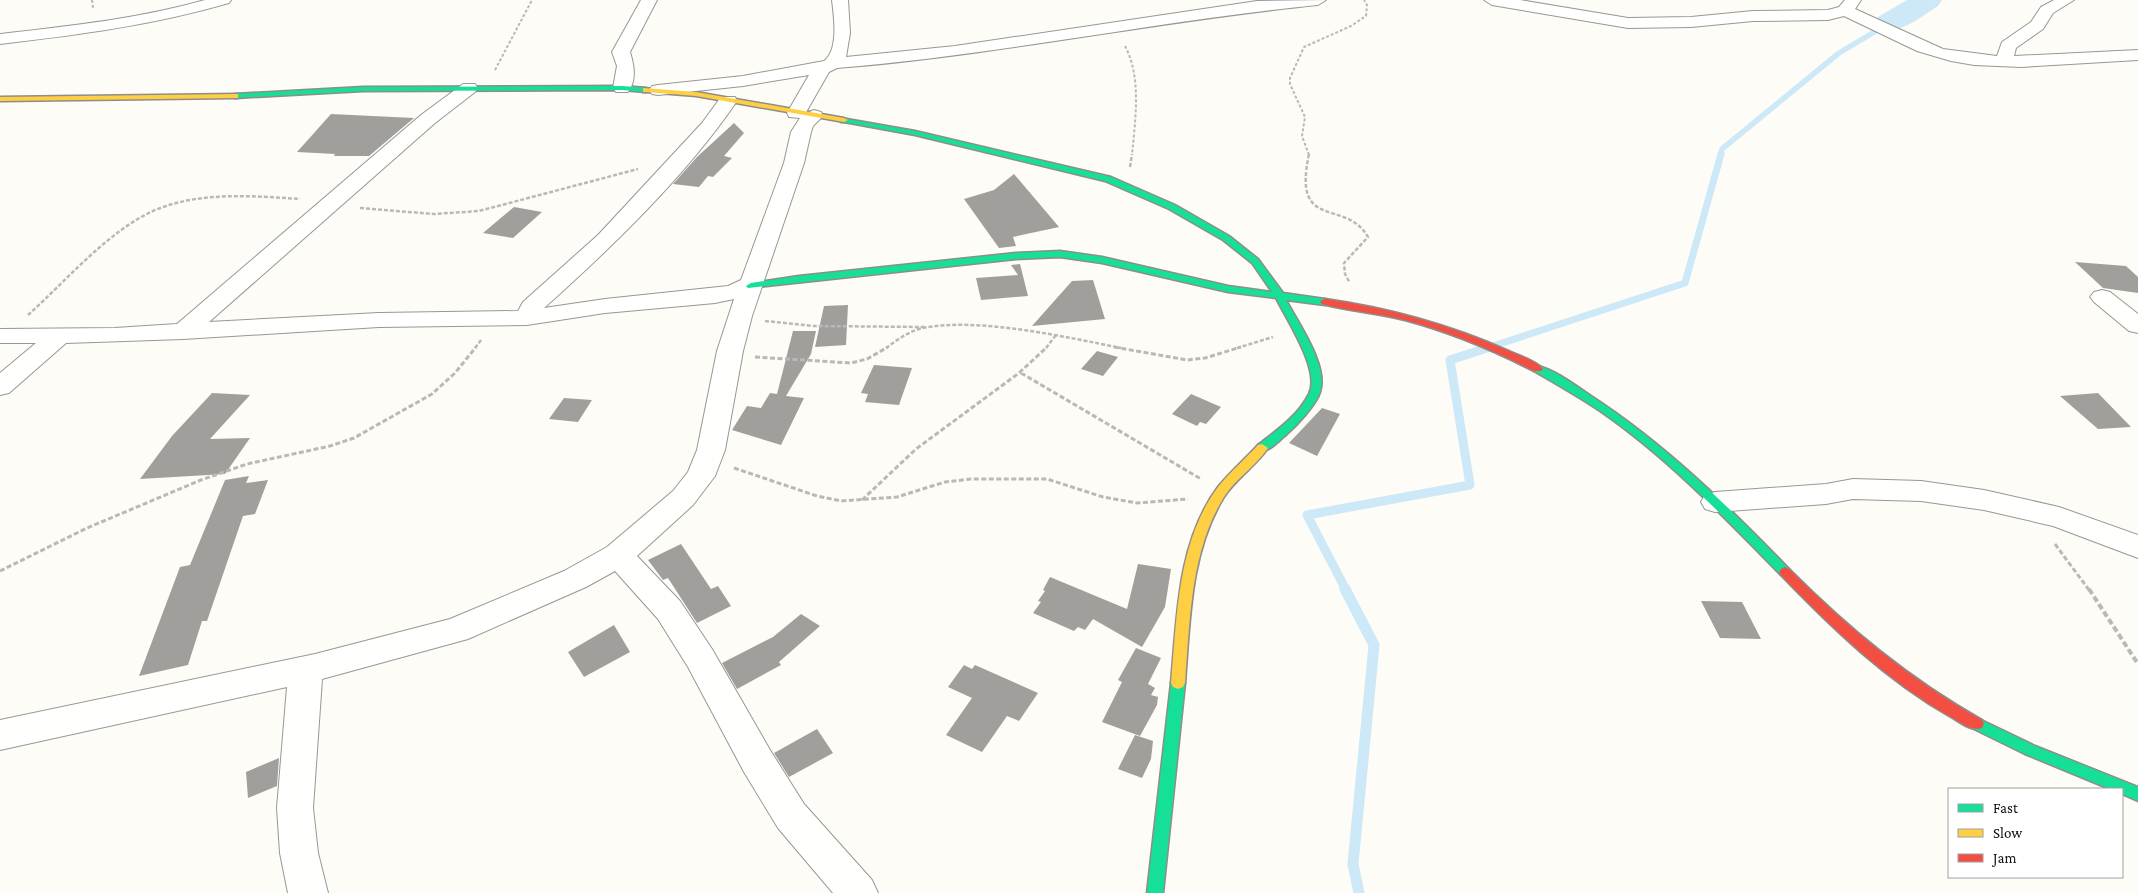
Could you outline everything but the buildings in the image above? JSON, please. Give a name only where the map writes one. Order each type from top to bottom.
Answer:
[{"type":"street","points":[[0,39],[96,28],[180,12],[223,0]]},
{"type":"street","points":[[622,88],[626,66],[621,52],[649,0]]},
{"type":"street","points":[[0,735],[307,668],[457,630],[575,579],[618,555],[683,498],[701,476],[711,450],[729,356],[740,316],[794,163],[801,132],[806,123],[805,114],[828,66],[839,52],[843,17],[840,0]]},
{"type":"street","points":[[658,90],[743,81],[828,66],[963,50],[1238,8],[1318,0]]},
{"type":"street","points":[[1492,0],[1628,23],[1691,22],[1753,16],[1828,15],[1849,5],[1932,50],[1951,56],[2004,60],[2138,55]]},
{"type":"street","points":[[2004,60],[2008,46],[2037,25],[2047,10],[2066,0]]},
{"type":"street","points":[[184,332],[428,119],[477,88]]},
{"type":"street","points":[[0,99],[219,96],[362,89],[622,88],[658,90],[915,133],[993,150],[1108,179],[1172,207],[1226,238],[1255,261],[1278,295],[1310,354],[1317,379],[1315,393],[1294,422],[1262,448],[1222,493],[1195,545],[1187,579],[1171,757],[1155,893]]},
{"type":"street","points":[[526,318],[531,307],[606,240],[678,163],[709,127],[728,101]]},
{"type":"street","points":[[2,336],[184,332],[330,322],[526,318],[605,306],[715,296],[735,292],[751,285],[794,278],[946,265],[1034,254],[1063,254],[1228,289],[1378,310],[1467,337],[1501,350],[1539,368],[1607,410],[1685,472],[1828,616],[1867,652],[1909,683],[1964,719],[2048,758],[2138,794]]},
{"type":"street","points":[[2102,297],[2138,326]]},
{"type":"street","points":[[0,387],[59,336]]},
{"type":"street","points":[[1715,502],[1882,488],[1948,494],[2059,517],[2138,547]]},
{"type":"street","points":[[618,555],[669,610],[700,658],[790,816],[858,893]]},
{"type":"street","points":[[307,668],[303,693],[301,749],[295,808],[299,853],[308,893]]},
{"type":"path","points":[[477,88],[532,0]]},
{"type":"path","points":[[1364,0],[1368,11],[1362,20],[1304,47],[1291,72],[1290,84],[1304,112],[1302,136],[1309,153],[1304,177],[1308,197],[1321,210],[1345,218],[1364,230],[1368,237],[1366,242],[1347,258],[1344,263],[1345,274],[1349,282],[1378,310]]},
{"type":"path","points":[[1107,27],[1128,49],[1134,82],[1134,141],[1125,186]]},
{"type":"path","points":[[2,336],[138,218],[155,210],[184,201],[213,198],[290,198],[413,212],[477,212],[613,173],[678,163]]},
{"type":"path","points":[[740,316],[814,326],[1014,328],[1187,360],[1205,358],[1240,346],[1298,332]]},
{"type":"path","points":[[0,571],[87,528],[201,480],[247,464],[330,446],[354,438],[432,394],[455,373],[496,319]]},
{"type":"path","points":[[729,356],[840,363],[856,362],[875,355],[908,334],[928,327]]},
{"type":"path","points":[[862,500],[907,456],[977,403],[1021,373],[1056,335]]},
{"type":"path","points":[[1021,373],[1222,493]]},
{"type":"path","points":[[706,462],[753,473],[830,500],[897,497],[945,482],[971,478],[1047,479],[1104,497],[1137,503],[1222,493]]},
{"type":"path","points":[[2022,508],[2073,566],[2138,664]]},
{"type":"waterway","points":[[1889,23],[1928,0]]},
{"type":"waterway","points":[[1720,155],[1722,149],[1839,53],[1876,31]]},
{"type":"waterway","points":[[1487,348],[1685,283],[1721,154]]},
{"type":"waterway","points":[[1346,590],[1307,515],[1470,485],[1450,360],[1490,347]]},
{"type":"waterway","points":[[1345,589],[1374,645],[1353,864],[1359,893]]},
{"type":"traffic: fast","points":[[235,96],[363,89],[622,88],[646,90]]},
{"type":"traffic: fast","points":[[844,120],[915,133],[1108,179],[1172,207],[1226,238],[1255,261],[1279,295],[1310,354],[1317,379],[1315,393],[1294,422],[1262,448]]},
{"type":"traffic: fast","points":[[751,286],[799,279],[1016,256],[1060,254],[1102,260],[1228,289],[1325,302]]},
{"type":"traffic: fast","points":[[1538,369],[1607,411],[1670,460],[1785,572]]},
{"type":"traffic: fast","points":[[1155,893],[1178,683]]},
{"type":"traffic: fast","points":[[1977,724],[2030,750],[2138,794]]},
{"type":"traffic: slow","points":[[646,90],[696,94],[844,120]]},
{"type":"traffic: slow","points":[[0,99],[235,96]]},
{"type":"traffic: slow","points":[[1178,683],[1187,587],[1198,541],[1206,519],[1222,490],[1262,448]]},
{"type":"traffic: jam","points":[[1325,302],[1380,311],[1434,326],[1487,345],[1538,369]]},
{"type":"traffic: jam","points":[[1785,572],[1829,616],[1875,656],[1924,692],[1977,724]]}]
